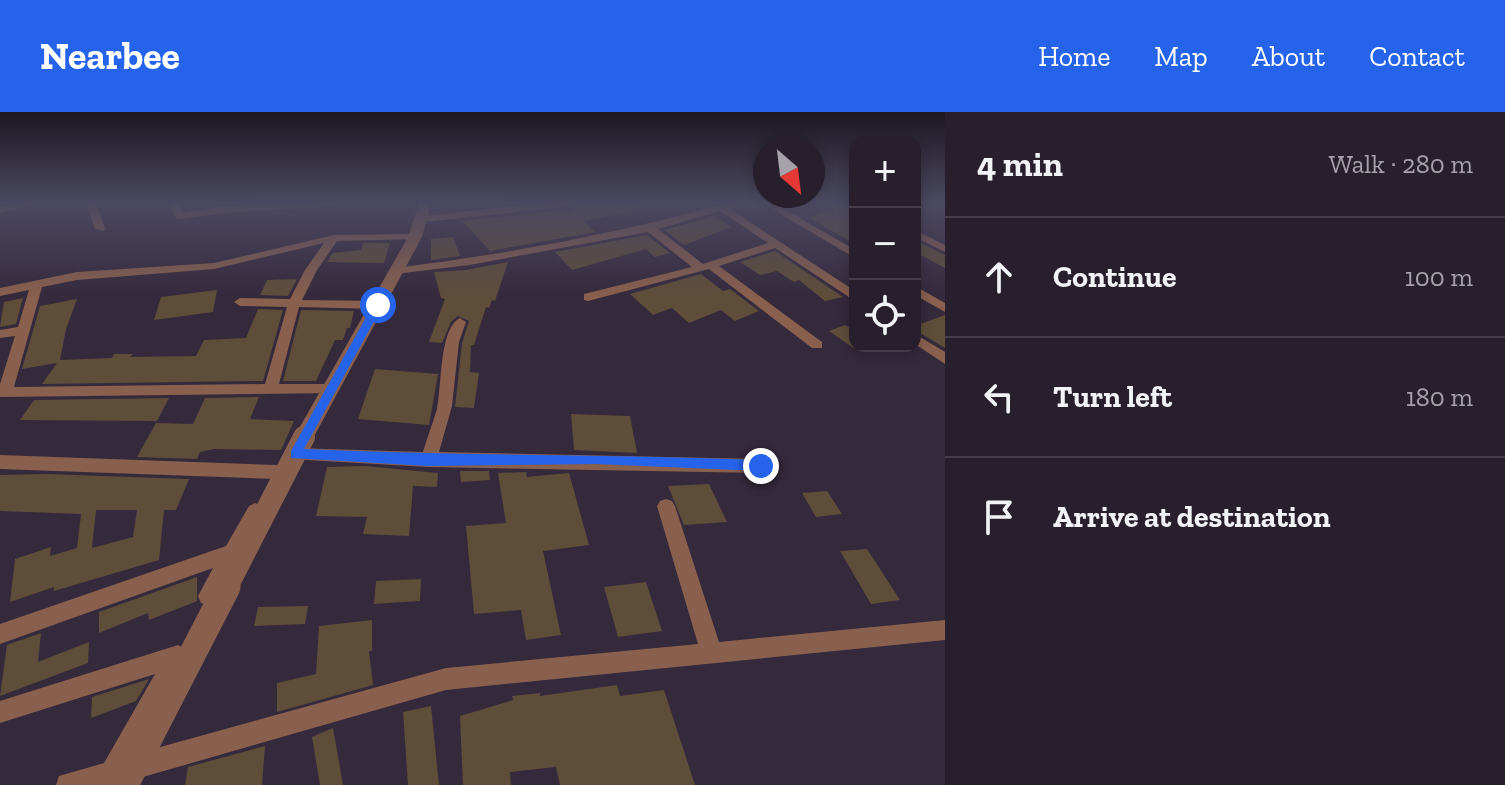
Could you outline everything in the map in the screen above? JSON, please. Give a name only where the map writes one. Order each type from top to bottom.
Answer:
[{"type":"street","points":[[395,271],[469,262],[616,234]]},
{"type":"street","points":[[659,234],[817,345]]},
{"type":"street","points":[[762,234],[849,293]]},
{"type":"street","points":[[820,234],[849,251]]},
{"type":"street","points":[[921,236],[945,249]]},
{"type":"street","points":[[0,292],[77,276],[214,266],[334,238],[415,237]]},
{"type":"street","points":[[114,781],[415,237]]},
{"type":"street","points":[[271,387],[294,303],[311,270],[334,238]]},
{"type":"street","points":[[588,297],[777,244]]},
{"type":"street","points":[[37,283],[2,391],[330,389]]},
{"type":"street","points":[[921,294],[945,308]]},
{"type":"street","points":[[240,302],[378,305]]},
{"type":"street","points":[[428,460],[445,406],[452,342],[460,322]]},
{"type":"street","points":[[0,334],[22,330]]},
{"type":"street","points":[[921,342],[945,359]]},
{"type":"street","points":[[114,781],[298,429],[305,436],[428,460],[596,459],[761,466]]},
{"type":"street","points":[[0,462],[276,472]]},
{"type":"street","points":[[666,506],[712,654]]},
{"type":"street","points":[[0,634],[231,553]]},
{"type":"street","points":[[68,785],[114,781],[446,679],[945,630]]},
{"type":"street","points":[[0,712],[178,656]]},
{"type":"building","points":[[475,234],[582,234],[490,251]]},
{"type":"building","points":[[670,234],[712,234],[684,245]]},
{"type":"building","points":[[647,235],[670,253],[655,257],[646,249],[572,270],[555,252]]},
{"type":"building","points":[[453,237],[460,256],[431,260],[431,239]]},
{"type":"building","points":[[363,243],[390,243],[384,263],[327,262],[333,253],[361,250]]},
{"type":"building","points":[[921,243],[945,255],[945,268],[921,255]]},
{"type":"building","points":[[775,251],[843,297],[825,301],[799,280],[794,282],[777,271],[760,275],[740,262]]},
{"type":"building","points":[[508,262],[495,301],[492,300],[489,308],[486,307],[474,345],[471,345],[470,372],[479,373],[474,408],[455,407],[462,343],[469,321],[458,316],[451,322],[442,343],[429,342],[445,299],[441,298],[434,272]]},
{"type":"building","points":[[701,274],[723,291],[730,289],[759,311],[735,321],[721,310],[689,323],[672,308],[653,315],[630,294]]},
{"type":"building","points":[[297,279],[288,296],[260,295],[267,280]]},
{"type":"building","points":[[217,290],[213,312],[154,320],[161,297]]},
{"type":"building","points":[[23,298],[16,324],[0,327],[4,302]]},
{"type":"building","points":[[77,299],[66,329],[60,360],[112,358],[114,354],[133,354],[130,357],[196,356],[204,340],[246,338],[258,309],[283,310],[263,381],[42,384],[57,363],[22,369],[40,306]]},
{"type":"building","points":[[301,310],[354,311],[350,328],[347,328],[343,340],[335,340],[316,381],[283,381]]},
{"type":"building","points":[[945,315],[945,348],[921,334],[921,324]]},
{"type":"building","points":[[845,325],[849,327],[849,345],[829,331]]},
{"type":"building","points":[[375,369],[438,374],[429,425],[358,419]]},
{"type":"building","points":[[259,397],[250,419],[294,421],[281,450],[214,449],[200,452],[197,459],[137,457],[156,423],[193,424],[205,398]]},
{"type":"building","points":[[169,398],[157,421],[20,420],[34,400]]},
{"type":"building","points":[[571,414],[630,416],[637,453],[574,450]]},
{"type":"building","points":[[365,466],[438,473],[437,487],[413,486],[409,536],[363,534],[367,517],[316,516],[327,467]]},
{"type":"building","points":[[460,471],[489,471],[490,480],[461,482]]},
{"type":"building","points":[[526,472],[527,477],[569,473],[589,545],[543,551],[561,635],[526,640],[521,610],[474,614],[466,526],[506,523],[498,473]]},
{"type":"building","points":[[0,475],[189,479],[176,510],[164,510],[159,560],[54,591],[54,587],[10,602],[15,559],[51,547],[50,556],[77,548],[81,514],[0,511]],"holes":[[[96,510],[137,510],[133,537],[92,548]]]},
{"type":"building","points":[[709,484],[727,522],[684,525],[668,486]]},
{"type":"building","points":[[827,491],[842,514],[816,517],[802,493]]},
{"type":"building","points":[[867,549],[900,600],[871,604],[840,551]]},
{"type":"building","points":[[197,577],[197,601],[149,620],[148,613],[99,633],[99,612]]},
{"type":"building","points":[[421,579],[420,601],[374,604],[376,581]]},
{"type":"building","points":[[646,582],[662,631],[618,637],[604,587]]},
{"type":"building","points":[[308,606],[305,624],[254,626],[258,607]]},
{"type":"building","points":[[372,620],[372,651],[369,651],[373,685],[277,712],[277,683],[316,674],[319,626]]},
{"type":"building","points":[[41,633],[38,662],[89,642],[88,663],[0,696],[7,645]]},
{"type":"building","points":[[149,679],[136,701],[91,718],[92,697]]},
{"type":"building","points":[[617,685],[620,696],[664,690],[695,785],[560,785],[556,767],[510,772],[511,785],[463,785],[460,716],[513,700],[512,696],[540,693],[540,696]]},
{"type":"building","points":[[431,706],[439,785],[408,785],[403,712]]},
{"type":"building","points":[[333,728],[343,785],[320,785],[312,737]]},
{"type":"building","points":[[265,746],[262,785],[185,785],[188,767]]},
{"type":"route","points":[[378,305],[295,454],[428,460],[596,459],[761,466]]}]
